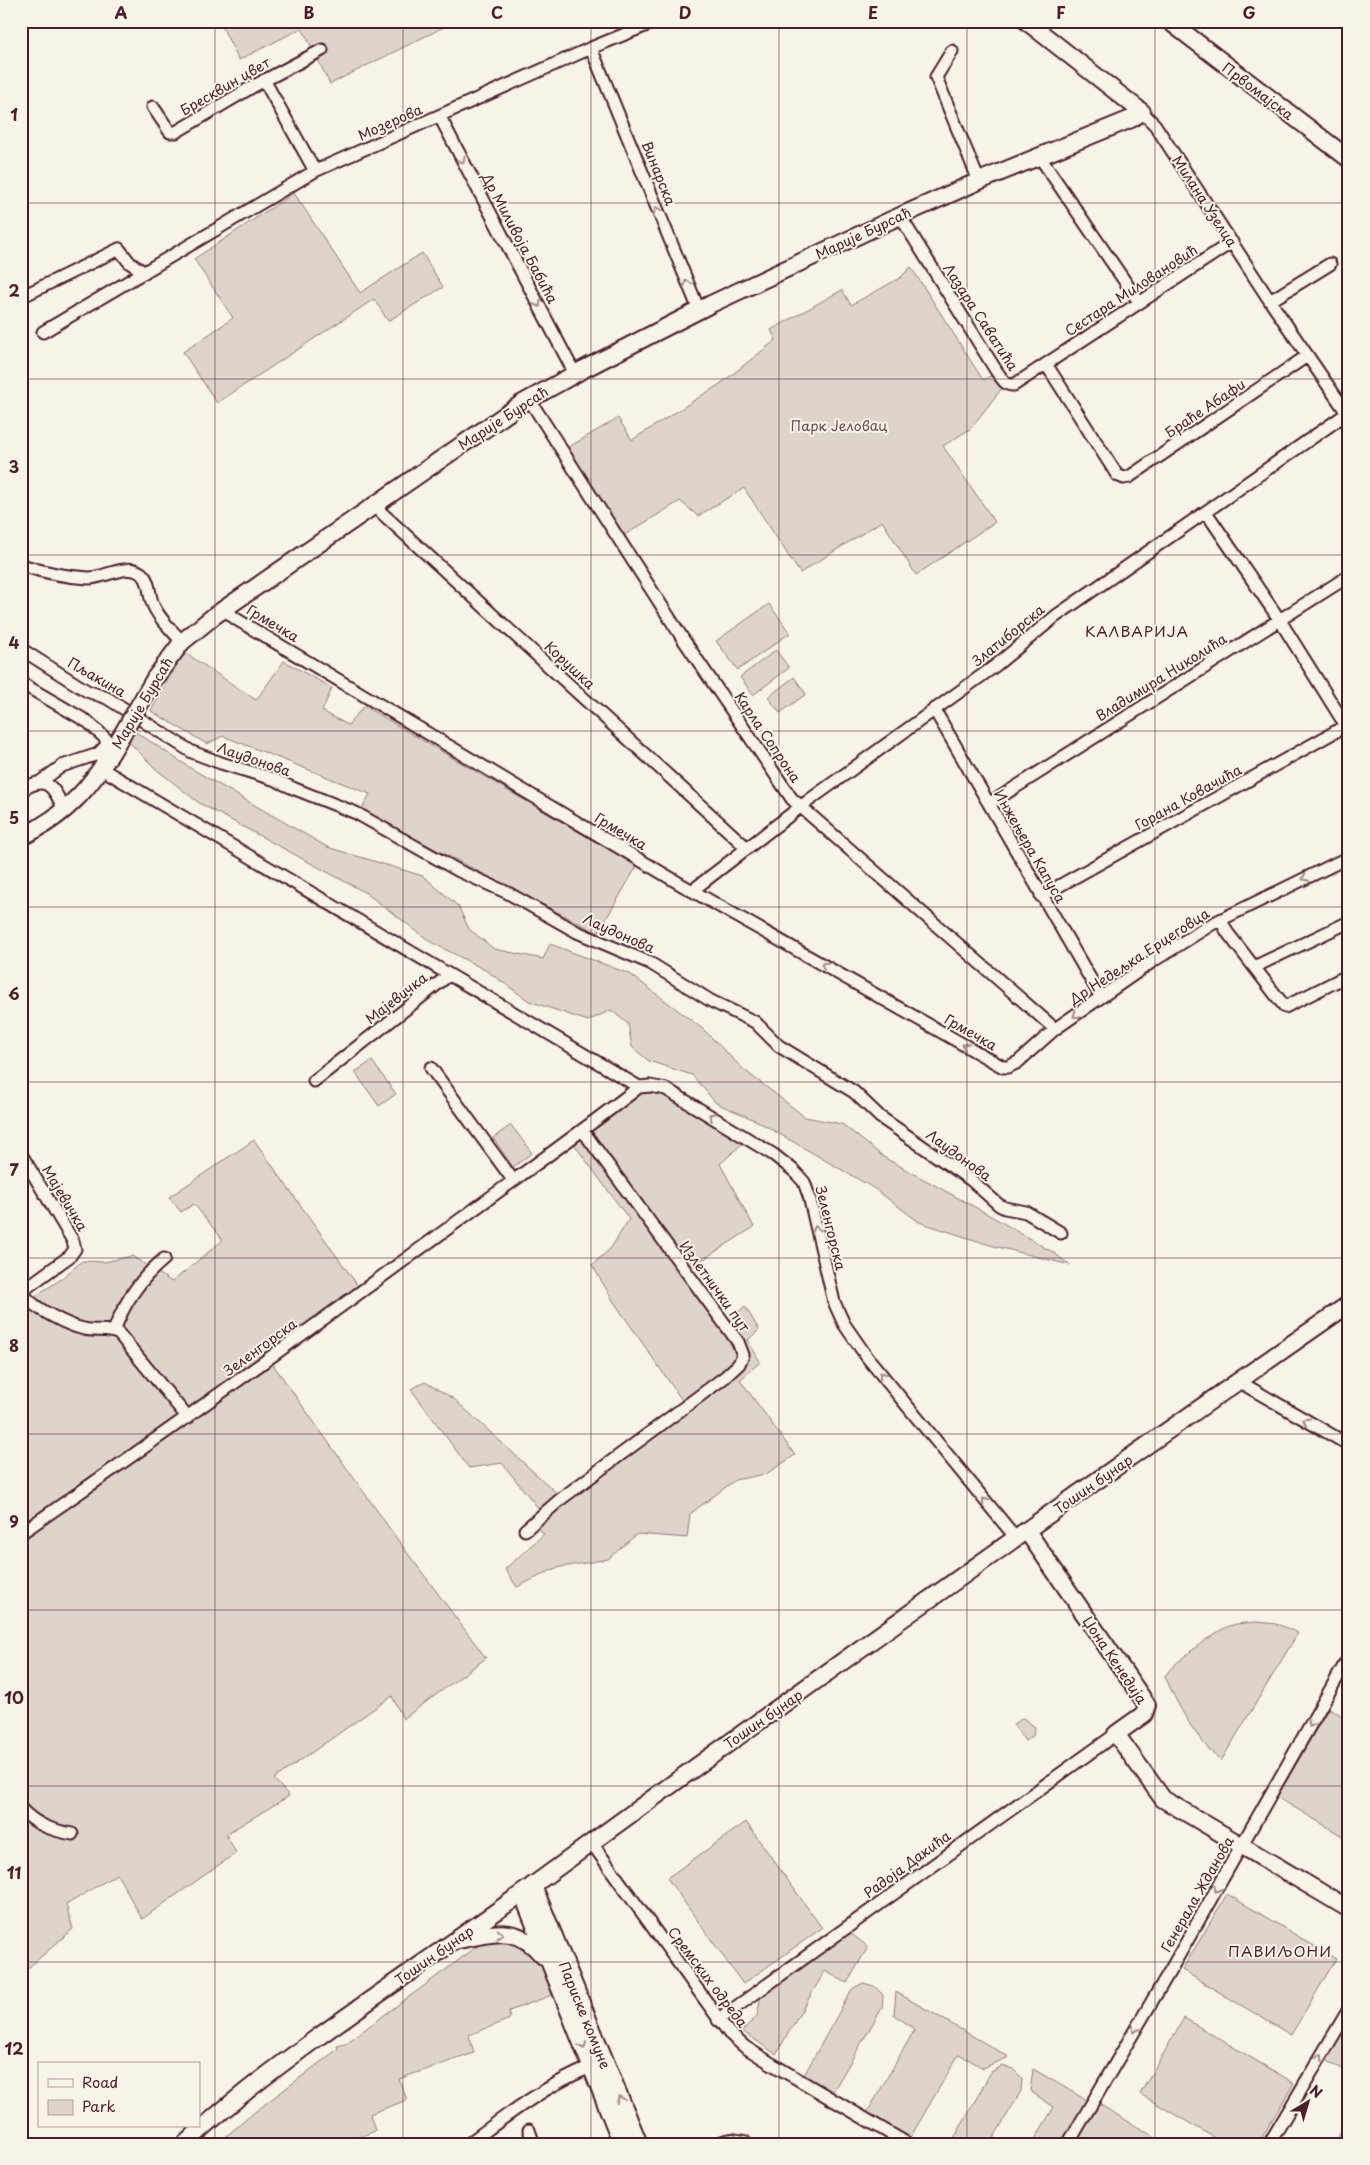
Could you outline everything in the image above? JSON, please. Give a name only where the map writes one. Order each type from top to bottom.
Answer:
[{"type":"main road","name":"Првомајска","points":[[1169,21],[1349,159]]},
{"type":"main road","name":"Милана Узелца","points":[[1029,22],[1142,112]]},
{"type":"main road","name":"Марије Бурсаћ","points":[[21,837],[44,825],[64,810],[85,790],[102,769],[156,678],[182,642],[224,609],[373,504],[529,399],[699,310],[900,216],[979,181],[1131,119],[1142,112]]},
{"type":"main road","name":"Тошин бунар","points":[[185,2144],[219,2113],[263,2078],[1021,1535],[1349,1304]]},
{"type":"main road","name":"Џона Кенедија","points":[[1021,1535],[1147,1705],[1144,1714],[1116,1734]]},
{"type":"main road","points":[[1116,1734],[1160,1797],[1349,1909]]},
{"type":"main road","name":"Париске комуне","points":[[527,1889],[552,1968],[622,2144]]},
{"type":"main road","name":"Париске комуне","points":[[527,1889],[639,2144]]},
{"type":"main road","points":[[452,1942],[493,1934],[511,1934],[524,1938],[531,1943],[552,1968]]},
{"type":"main road","points":[[723,2144],[732,2142],[744,2144]]},
{"type":"street","name":"Мозерова","points":[[43,332],[315,172],[592,48],[657,21]]},
{"type":"street","name":"Винарска","points":[[592,48],[699,310]]},
{"type":"street","name":"Бресквин цвет","points":[[153,108],[173,134],[264,80],[322,50]]},
{"type":"street","points":[[952,51],[936,77],[979,181]]},
{"type":"street","points":[[264,80],[315,172]]},
{"type":"street","name":"Милана Узелца","points":[[1142,112],[1155,125],[1270,301],[1348,414]]},
{"type":"street","name":"Др Миливоја Бабића","points":[[440,117],[575,374]]},
{"type":"street","points":[[1039,156],[1139,302]]},
{"type":"street","name":"Лазара Саватића","points":[[900,216],[1006,384],[1014,385],[1046,364]]},
{"type":"street","name":"Сестара Миловановић","points":[[1046,364],[1232,242]]},
{"type":"street","points":[[21,297],[119,249],[130,263],[145,273]]},
{"type":"street","points":[[1270,301],[1330,264]]},
{"type":"street","name":"Браће Абафи","points":[[1046,364],[1118,474],[1124,478],[1129,477],[1307,356]]},
{"type":"street","name":"Карла Сопрона","points":[[529,399],[683,639],[792,799],[800,808],[1055,1029]]},
{"type":"street","name":"Златиборска","points":[[693,890],[800,808],[995,666],[1063,611],[1348,414]]},
{"type":"street","name":"Корушка","points":[[373,504],[747,848]]},
{"type":"street","points":[[1206,512],[1280,619],[1347,725]]},
{"type":"street","points":[[21,565],[38,570],[87,578],[100,577],[124,570],[136,571],[144,576],[155,609],[182,642]]},
{"type":"street","name":"Владимира Николића","points":[[989,804],[1349,576]]},
{"type":"street","name":"Грмечка","points":[[224,609],[236,619],[693,890],[997,1064],[1008,1067]]},
{"type":"street","name":"Пљакина","points":[[21,649],[87,691],[107,698],[133,715]]},
{"type":"street","points":[[21,683],[88,722],[106,739],[106,746],[98,754],[62,766],[40,782],[21,791]]},
{"type":"street","name":"Инжењера Капуса","points":[[934,709],[1101,997]]},
{"type":"street","name":"Лаудонова","points":[[133,715],[206,758],[273,779],[356,813],[459,871],[508,893],[577,932],[650,963],[711,1001],[755,1022],[779,1046],[854,1092],[880,1118],[971,1180],[999,1205],[1026,1212],[1061,1233]]},
{"type":"street","name":"Горана Ковачића","points":[[1041,896],[1347,725]]},
{"type":"street","points":[[102,769],[639,1087]]},
{"type":"street","points":[[40,782],[54,789],[64,810]]},
{"type":"street","name":"Др Недељка Ерцеговца","points":[[1008,1067],[1018,1062],[1055,1029],[1153,961],[1221,920],[1349,857]]},
{"type":"street","points":[[1221,920],[1227,932],[1285,1007],[1349,975]]},
{"type":"street","points":[[1254,967],[1349,922]]},
{"type":"street","name":"Мајевичка","points":[[314,1081],[449,975]]},
{"type":"street","points":[[431,1068],[513,1180]]},
{"type":"street","name":"Зеленгорска","points":[[21,1533],[188,1418],[398,1266],[639,1087],[650,1086],[666,1089],[774,1155],[793,1170],[804,1182],[834,1302],[844,1324],[867,1357],[1021,1535]]},
{"type":"street","name":"Излетнички пут","points":[[525,1530],[556,1503],[726,1377],[739,1364],[743,1355],[738,1342],[583,1130]]},
{"type":"street","name":"Мајевичка","points":[[21,1154],[73,1241],[75,1249],[70,1256],[26,1288],[23,1294],[29,1301],[66,1322],[85,1329],[114,1332]]},
{"type":"street","points":[[164,1259],[134,1289],[122,1310],[114,1332],[123,1337],[188,1418]]},
{"type":"street","points":[[1238,1381],[1349,1446]]},
{"type":"street","name":"Генерала Жданова","points":[[1068,2144],[1349,1657]]},
{"type":"street","name":"Радоја Дакића","points":[[718,2020],[1116,1734]]},
{"type":"street","points":[[21,1809],[38,1824],[72,1834]]},
{"type":"street","name":"Сремских одреда","points":[[591,1842],[718,2020],[739,2042],[764,2059],[908,2144]]},
{"type":"street","points":[[1269,2144],[1349,2009]]},
{"type":"street","points":[[473,2142],[532,2098],[576,2073],[591,2067]]},
{"type":"street","points":[[529,2130],[534,2144]]},
{"type":"green space","points":[[219,21],[456,21],[330,84],[302,28],[239,60]]},
{"type":"green space","points":[[294,193],[360,293],[422,253],[443,287],[388,321],[374,299],[217,403],[183,352],[233,318],[194,259]]},
{"type":"green space","name":"Парк Јеловац","points":[[911,267],[983,380],[997,372],[1006,383],[970,429],[943,446],[995,522],[916,575],[882,521],[800,573],[744,488],[698,516],[680,501],[618,539],[562,451],[618,418],[632,440],[720,384],[776,340],[771,330],[842,290],[851,305],[900,278]]},
{"type":"green space","points":[[769,604],[790,633],[738,670],[716,641]]},
{"type":"green space","points":[[776,650],[789,668],[753,695],[740,677]]},
{"type":"green space","points":[[184,652],[256,700],[284,661],[332,688],[322,711],[348,725],[364,706],[637,866],[598,933],[361,811],[370,794],[223,736],[207,744],[151,711]]},
{"type":"green space","points":[[794,677],[806,694],[780,713],[768,697]]},
{"type":"green space","points":[[136,732],[192,769],[327,847],[423,876],[458,906],[469,929],[494,949],[543,959],[550,944],[630,974],[704,1030],[743,1069],[805,1117],[842,1124],[885,1158],[991,1216],[1054,1253],[1070,1265],[990,1245],[919,1222],[875,1189],[757,1121],[716,1103],[692,1075],[649,1061],[632,1047],[628,1024],[611,1010],[588,1021],[529,1001],[487,971],[431,942],[366,893],[199,803],[156,769],[129,742]]},
{"type":"green space","points":[[372,1061],[396,1094],[379,1106],[355,1072]]},
{"type":"green space","points":[[650,1086],[735,1131],[743,1143],[720,1164],[754,1227],[688,1269],[728,1322],[745,1306],[759,1330],[748,1340],[760,1362],[740,1380],[795,1455],[766,1474],[735,1480],[690,1514],[687,1538],[637,1534],[608,1559],[556,1568],[517,1587],[505,1569],[544,1534],[532,1523],[542,1513],[502,1463],[469,1468],[411,1389],[425,1382],[454,1399],[562,1498],[686,1406],[614,1302],[592,1265],[611,1248],[629,1219],[571,1140]]},
{"type":"green space","points":[[511,1125],[532,1153],[513,1167],[493,1138]]},
{"type":"green space","points":[[254,1140],[358,1286],[267,1356],[400,1543],[486,1658],[403,1719],[392,1696],[274,1779],[289,1796],[226,1834],[236,1853],[142,1919],[117,1874],[66,1905],[73,1929],[21,1974],[21,1305],[60,1280],[82,1261],[104,1262],[132,1256],[172,1282],[223,1240],[194,1204],[181,1212],[169,1197]]},
{"type":"green space","points":[[1256,1622],[1277,1624],[1298,1633],[1221,1761],[1212,1753],[1188,1722],[1165,1676],[1185,1656],[1222,1629],[1235,1624]]},
{"type":"green space","points":[[1329,1708],[1349,1720],[1349,1840],[1277,1797]]},
{"type":"green space","points":[[1023,1718],[1035,1727],[1033,1736],[1025,1741],[1013,1724]]},
{"type":"green space","points":[[746,1822],[822,1928],[743,1984],[667,1878]]},
{"type":"green space","points":[[1227,1894],[1336,1959],[1291,2035],[1182,1970]]},
{"type":"green space","points":[[505,1926],[530,1930],[552,1995],[509,2011],[510,2019],[469,2035],[474,2053],[399,2079],[407,2100],[370,2114],[375,2131],[343,2144],[217,2144],[256,2111],[338,2049],[337,2046],[345,2044]]},
{"type":"green space","points":[[848,1931],[868,1947],[847,1983],[825,1971],[776,2054],[742,2031],[757,2016],[761,1995]]},
{"type":"green space","points":[[863,1983],[874,1986],[883,1995],[882,2008],[832,2093],[803,2077],[852,1989]]},
{"type":"green space","points":[[896,1992],[1009,2057],[983,2068],[959,2054],[910,2138],[867,2113],[915,2029],[894,2015]]},
{"type":"green space","points":[[1184,2018],[1294,2083],[1258,2144],[1225,2144],[1140,2094]]},
{"type":"green space","points":[[1349,2020],[1349,2073],[1326,2060]]},
{"type":"green space","points":[[1002,2066],[1013,2069],[1022,2078],[1021,2091],[990,2144],[951,2144],[991,2072]]},
{"type":"green space","points":[[1033,2069],[1088,2101],[1063,2144],[1032,2144],[1054,2107],[1030,2091]]},
{"type":"green space","points":[[1099,2104],[1166,2144],[1111,2144],[1104,2139],[1101,2144],[1075,2144]]},
{"type":"green space","points":[[1347,2121],[1349,2144],[1334,2144]]},
{"type":"district","name":"КАЛВАРИЈА","points":[[1137,630]]},
{"type":"district","name":"ПАВИЉОНИ","points":[[1280,1950]]}]
